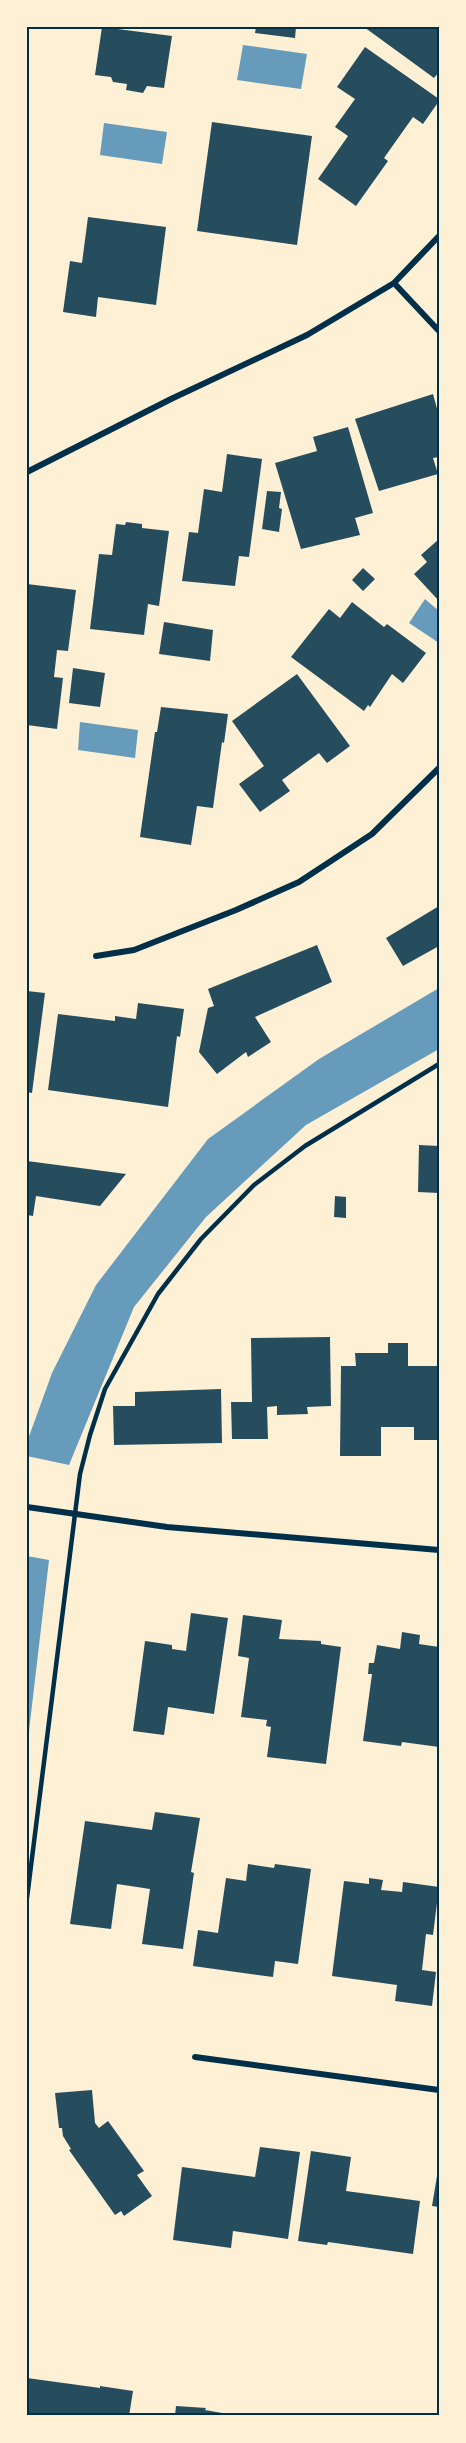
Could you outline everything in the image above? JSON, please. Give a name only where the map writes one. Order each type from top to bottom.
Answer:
[{"type":"street","points":[[27,472],[171,399],[307,335],[394,283],[439,236]]},
{"type":"street","points":[[394,283],[439,331]]},
{"type":"street","points":[[96,956],[134,950],[236,910],[299,882],[372,834],[439,768]]},
{"type":"street","points":[[27,1507],[167,1527],[439,1550]]},
{"type":"street","points":[[195,2057],[439,2090]]},
{"type":"lane","points":[[27,1898],[80,1474],[105,1389],[158,1294],[201,1239],[254,1185],[304,1146],[439,1064]]},
{"type":"water","points":[[243,45],[307,54],[301,89],[237,80]]},
{"type":"water","points":[[104,123],[167,132],[162,164],[100,155]]},
{"type":"water","points":[[425,599],[439,611],[439,643],[409,623]]},
{"type":"water","points":[[80,722],[138,730],[135,758],[78,750]]},
{"type":"water","points":[[439,988],[439,1049],[306,1125],[206,1217],[134,1307],[69,1465],[27,1456],[27,1442],[52,1373],[96,1285],[208,1139],[319,1059]]},
{"type":"water","points":[[27,1556],[49,1560],[27,1748]]},
{"type":"building","points":[[102,27],[172,36],[164,88],[147,86],[143,93],[126,90],[127,84],[113,82],[111,77],[95,75]]},
{"type":"building","points":[[256,27],[296,27],[295,38],[255,33]]},
{"type":"building","points":[[364,27],[439,27],[439,72],[434,78]]},
{"type":"building","points":[[365,47],[439,101],[423,124],[413,117],[384,158],[388,161],[356,206],[318,179],[348,136],[335,127],[355,99],[337,87]]},
{"type":"building","points":[[212,122],[312,136],[297,245],[197,231]]},
{"type":"building","points":[[88,217],[166,227],[156,305],[98,297],[96,317],[63,312],[70,261],[82,263]]},
{"type":"building","points":[[433,394],[439,416],[439,457],[433,458],[438,474],[379,491],[355,419]]},
{"type":"building","points":[[348,427],[373,513],[355,518],[360,535],[301,549],[275,463],[317,451],[313,437]]},
{"type":"building","points":[[227,454],[262,459],[249,557],[239,556],[235,586],[182,581],[189,532],[198,533],[204,489],[222,492]]},
{"type":"building","points":[[267,491],[281,492],[279,508],[282,509],[279,532],[262,529]]},
{"type":"building","points":[[126,522],[142,524],[142,528],[169,531],[159,606],[148,604],[144,635],[90,629],[99,554],[112,555],[116,524],[125,525]]},
{"type":"building","points":[[439,539],[439,601],[414,574],[427,562],[421,555]]},
{"type":"building","points":[[363,568],[375,579],[363,591],[352,580]]},
{"type":"building","points":[[27,584],[76,590],[68,651],[57,650],[54,677],[63,678],[57,729],[27,725]]},
{"type":"building","points":[[352,602],[384,627],[387,624],[426,653],[403,683],[392,674],[370,707],[368,705],[364,711],[291,657],[329,609],[340,618]]},
{"type":"building","points":[[164,622],[213,630],[210,661],[159,654]]},
{"type":"building","points":[[73,668],[105,673],[100,707],[69,703]]},
{"type":"building","points":[[297,674],[350,746],[327,763],[319,753],[282,780],[290,791],[260,812],[239,784],[264,766],[232,721]]},
{"type":"building","points":[[161,707],[228,714],[213,808],[197,806],[191,845],[140,837],[155,732],[157,732]]},
{"type":"building","points":[[439,906],[439,946],[403,966],[386,938]]},
{"type":"building","points":[[317,945],[332,982],[255,1017],[271,1042],[248,1057],[246,1052],[217,1074],[199,1052],[208,1008],[214,1006],[208,989]]},
{"type":"building","points":[[27,991],[45,993],[32,1093],[27,1092]]},
{"type":"building","points":[[138,1003],[184,1009],[180,1037],[177,1036],[168,1107],[48,1090],[58,1014],[115,1021],[115,1016],[136,1019]]},
{"type":"building","points":[[419,1145],[439,1146],[439,1193],[418,1192]]},
{"type":"building","points":[[27,1161],[126,1174],[100,1206],[36,1196],[33,1216],[27,1215]]},
{"type":"building","points":[[335,1196],[346,1197],[346,1218],[334,1217]]},
{"type":"building","points":[[330,1337],[331,1406],[307,1407],[308,1414],[277,1415],[277,1406],[267,1407],[268,1439],[232,1439],[231,1402],[252,1402],[251,1338]]},
{"type":"building","points":[[388,1343],[408,1343],[408,1366],[439,1366],[439,1440],[414,1440],[414,1427],[381,1427],[381,1456],[340,1456],[341,1366],[356,1366],[355,1353],[388,1353]]},
{"type":"building","points":[[221,1389],[222,1443],[114,1445],[113,1406],[135,1406],[135,1392]]},
{"type":"building","points":[[191,1613],[228,1618],[214,1714],[168,1707],[164,1735],[133,1731],[145,1641],[172,1645],[172,1649],[186,1651]]},
{"type":"building","points":[[243,1615],[282,1620],[279,1639],[321,1641],[321,1644],[341,1647],[326,1764],[267,1757],[271,1727],[266,1726],[267,1720],[241,1717],[249,1658],[238,1656]]},
{"type":"building","points":[[402,1632],[420,1635],[419,1644],[439,1647],[439,1747],[402,1742],[401,1746],[363,1741],[372,1674],[368,1674],[369,1663],[374,1663],[377,1645],[400,1649]]},
{"type":"building","points":[[155,1812],[200,1818],[191,1872],[194,1873],[183,1949],[142,1944],[150,1889],[117,1884],[111,1929],[70,1924],[85,1821],[152,1830]]},
{"type":"building","points":[[248,1864],[274,1868],[275,1864],[311,1869],[298,1964],[275,1961],[273,1977],[193,1966],[198,1930],[218,1933],[226,1878],[246,1881]]},
{"type":"building","points":[[369,1878],[383,1880],[381,1890],[402,1892],[403,1882],[439,1887],[433,1935],[426,1934],[422,1970],[436,1972],[432,2006],[395,2001],[397,1985],[332,1976],[344,1881],[369,1884]]},
{"type":"building","points":[[92,2090],[95,2123],[99,2128],[108,2121],[144,2171],[137,2175],[152,2196],[124,2216],[121,2211],[115,2215],[69,2150],[71,2149],[63,2136],[62,2128],[59,2128],[55,2093]]},
{"type":"building","points":[[260,2147],[300,2152],[288,2239],[233,2231],[231,2248],[173,2240],[182,2167],[255,2177]]},
{"type":"building","points":[[311,2151],[351,2157],[346,2191],[420,2201],[413,2254],[328,2242],[327,2245],[298,2241]]},
{"type":"building","points":[[439,2170],[439,2207],[432,2206]]},
{"type":"building","points":[[27,2378],[133,2391],[129,2416],[27,2416]]},
{"type":"building","points":[[176,2406],[206,2408],[205,2410],[239,2416],[175,2416]]}]
